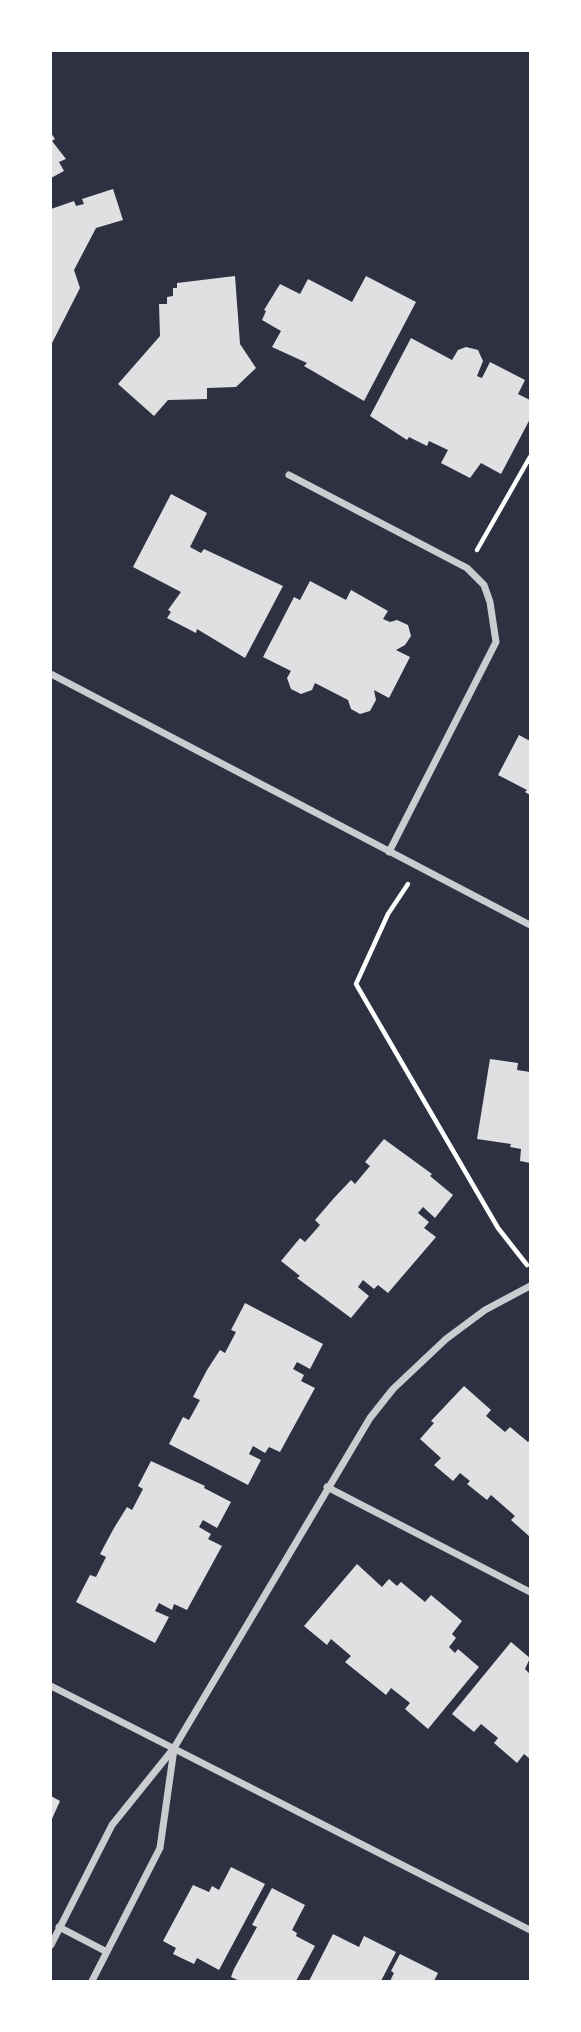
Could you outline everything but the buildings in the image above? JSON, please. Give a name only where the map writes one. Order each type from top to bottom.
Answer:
[{"type":"street","points":[[289,475],[467,568],[484,585],[496,624],[496,642],[388,852]]},
{"type":"street","points":[[51,674],[530,925]]},
{"type":"street","points":[[51,1945],[112,1825],[174,1748],[370,1418],[423,1359],[485,1310],[530,1286]]},
{"type":"street","points":[[327,1488],[530,1592]]},
{"type":"street","points":[[51,1686],[530,1930]]},
{"type":"street","points":[[92,1981],[160,1848],[174,1748]]},
{"type":"street","points":[[59,1927],[107,1952]]},
{"type":"path","points":[[467,568],[530,457]]},
{"type":"path","points":[[418,868],[388,914],[356,984],[498,1228],[530,1269]]}]
